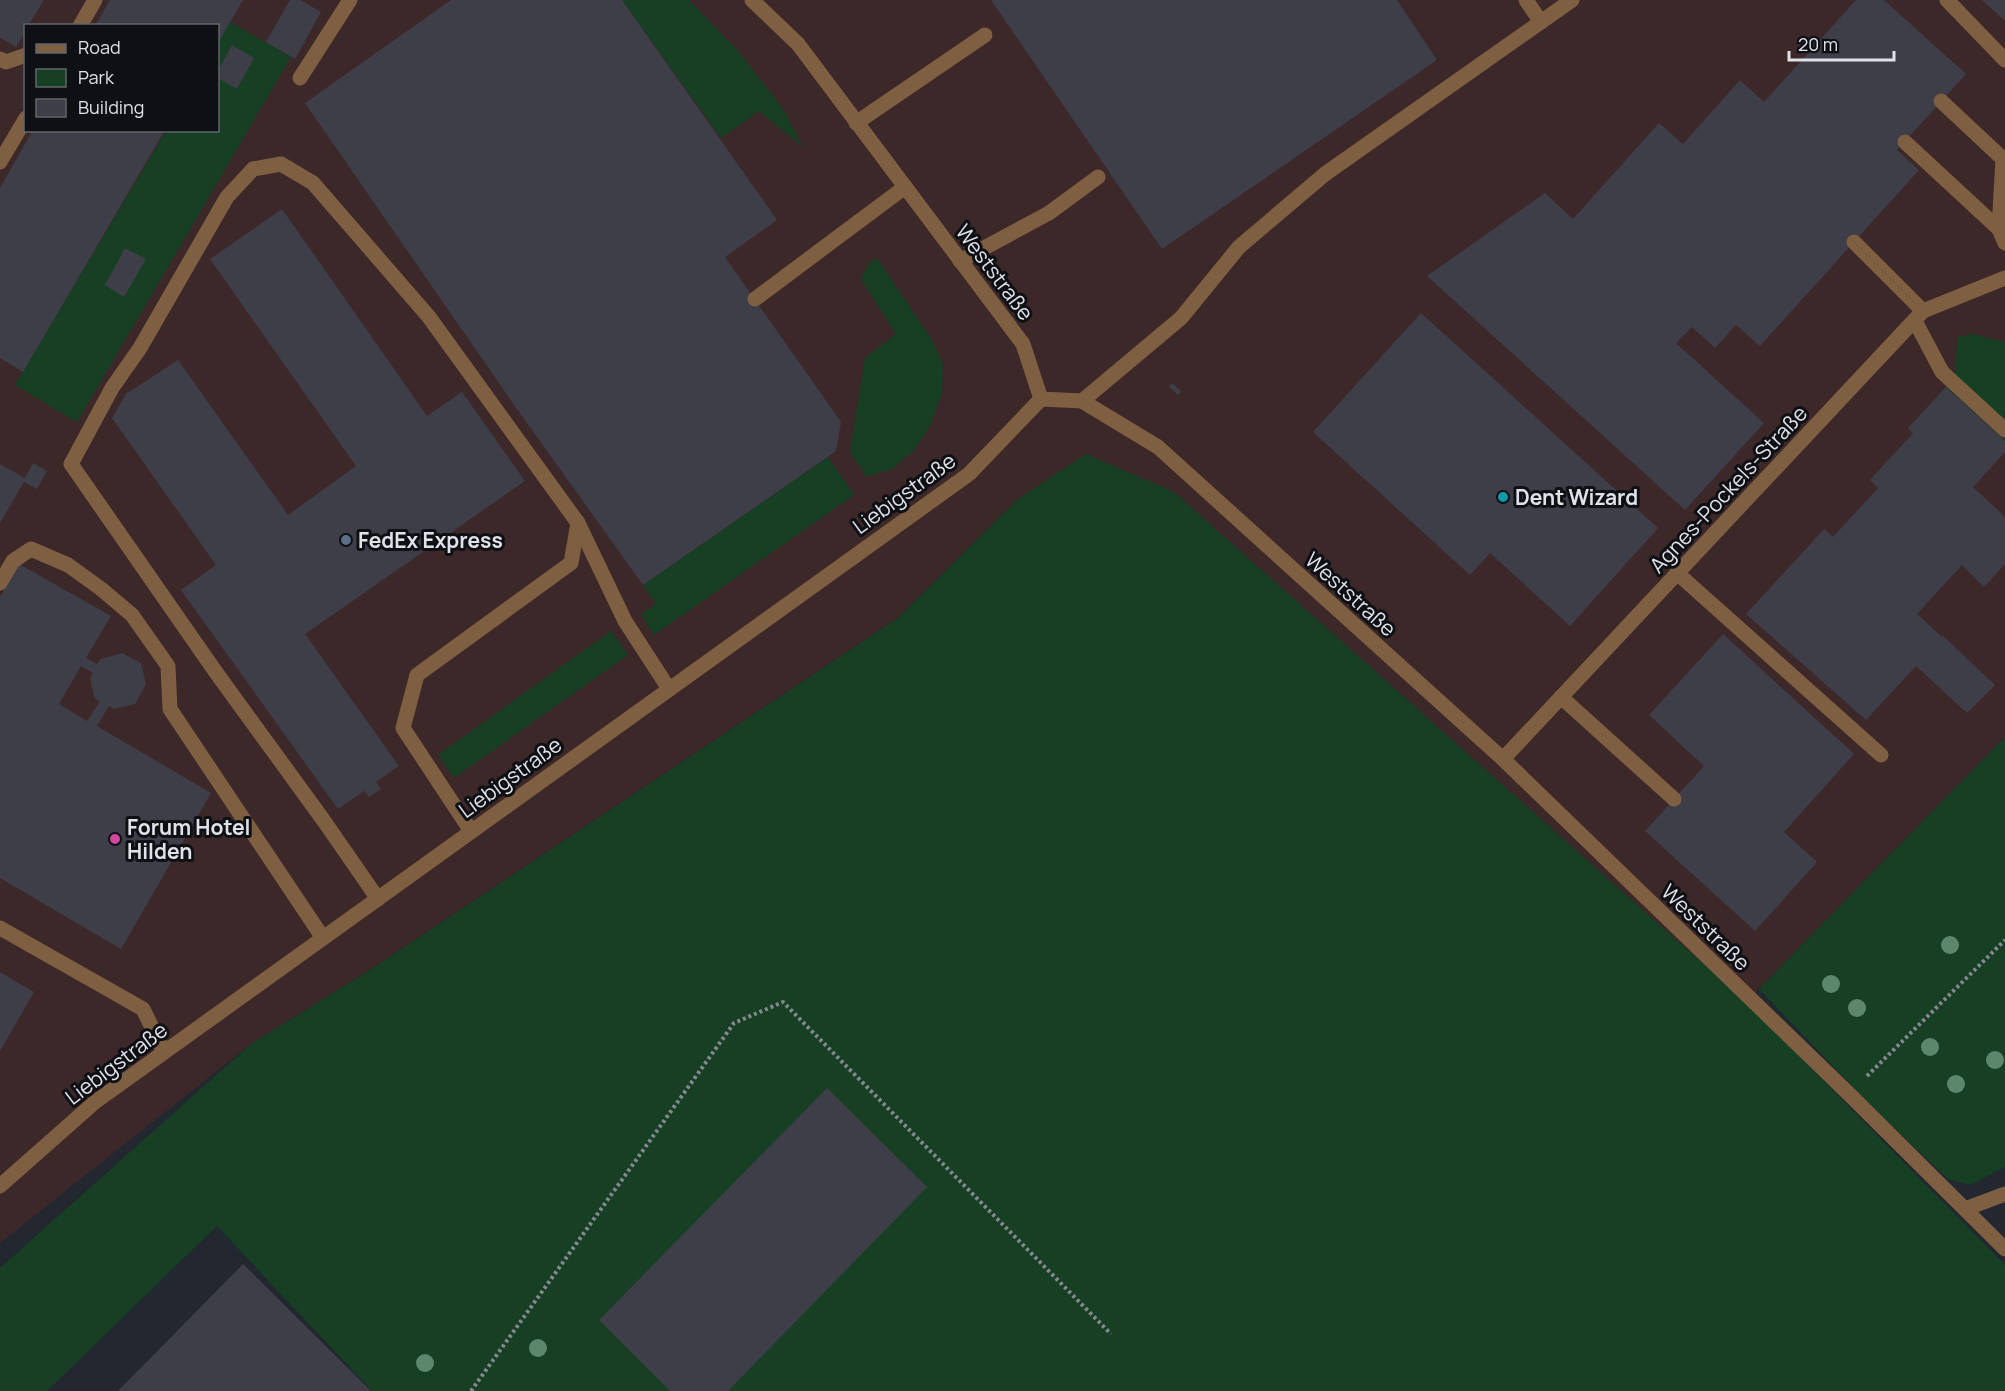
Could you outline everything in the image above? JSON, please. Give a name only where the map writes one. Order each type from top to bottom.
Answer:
[{"type":"street","points":[[81,24],[95,0]]},
{"type":"street","points":[[300,78],[350,0]]},
{"type":"street","points":[[1526,0],[1541,22]]},
{"type":"street","points":[[1082,401],[1181,318],[1239,247],[1325,174],[1572,0]]},
{"type":"street","points":[[1947,0],[2005,60]]},
{"type":"street","name":"Weststraße","points":[[754,1],[798,45],[1023,344],[1041,399],[1082,401],[1158,447],[1503,759],[1849,1094],[2005,1249]]},
{"type":"street","points":[[856,123],[985,35]]},
{"type":"street","points":[[0,59],[6,62],[24,56]]},
{"type":"street","points":[[1941,102],[2004,158],[2002,236]]},
{"type":"street","points":[[0,162],[24,121]]},
{"type":"street","points":[[1905,142],[2002,236]]},
{"type":"street","points":[[378,899],[71,464],[112,388],[146,338],[226,197],[253,169],[281,164],[313,183],[429,317],[578,523],[626,621],[669,689]]},
{"type":"street","points":[[960,261],[1048,213],[1098,177]]},
{"type":"street","points":[[755,300],[842,232],[905,187]]},
{"type":"street","points":[[1854,243],[1919,316],[1942,372],[2005,430]]},
{"type":"street","name":"Agnes-Pockels-Straße","points":[[1503,759],[1919,316],[2005,278]]},
{"type":"street","name":"Liebigstraße","points":[[0,1186],[94,1102],[969,474],[1041,399]]},
{"type":"street","points":[[471,831],[403,728],[417,675],[571,563],[578,523]]},
{"type":"street","points":[[0,583],[13,561],[31,549],[68,565],[132,615],[168,666],[170,709],[323,938]]},
{"type":"street","points":[[1677,573],[1881,755]]},
{"type":"street","points":[[1561,697],[1674,799]]},
{"type":"street","points":[[0,928],[143,1009],[164,1053]]},
{"type":"street","points":[[1965,1209],[2005,1194]]},
{"type":"path","points":[[1849,1094],[2005,940]]},
{"type":"path","points":[[471,1391],[734,1023],[783,1002],[1111,1334]]},
{"type":"shaded area","points":[[0,0],[2005,0],[2005,737],[1746,1002],[1174,493],[1018,499],[898,618],[370,970],[251,1044],[0,1243]]},
{"type":"green space","points":[[622,0],[689,0],[739,52],[783,109],[803,147],[759,111],[721,138]]},
{"type":"green space","points":[[230,22],[291,57],[77,422],[15,385],[165,132],[219,132],[219,41]]},
{"type":"green space","points":[[877,258],[932,340],[943,364],[942,394],[930,426],[915,449],[894,468],[867,477],[850,452],[865,358],[896,334],[861,279],[869,263]]},
{"type":"green space","points":[[1972,334],[2005,342],[2005,441],[1946,387],[1954,377],[1958,337]]},
{"type":"green space","points":[[1086,454],[1174,492],[1746,1002],[2005,1265],[2005,1391],[372,1391],[217,1226],[47,1391],[0,1391],[0,1268],[251,1044],[370,970],[898,618],[1018,499]]},
{"type":"green space","points":[[828,457],[854,495],[654,635],[641,614],[656,604],[643,585]]},
{"type":"green space","points":[[611,631],[628,655],[454,778],[438,755]]},
{"type":"green space","points":[[2005,737],[2005,1167],[1970,1185],[1948,1179],[1872,1107],[1759,989]]},
{"type":"building","points":[[0,0],[44,0],[29,24],[24,24],[24,34],[16,47],[0,38]]},
{"type":"building","points":[[110,0],[243,0],[219,41],[219,24],[96,24]]},
{"type":"building","points":[[290,0],[300,0],[321,12],[295,59],[266,42]]},
{"type":"building","points":[[451,0],[622,0],[777,220],[725,257],[841,422],[836,451],[643,585],[512,402],[305,103]]},
{"type":"building","points":[[991,0],[1397,0],[1437,60],[1162,249]]},
{"type":"building","points":[[1856,0],[1884,0],[1966,74],[1897,150],[1919,170],[1760,346],[1736,325],[1715,348],[1692,327],[1676,343],[1764,423],[1685,510],[1427,276],[1545,193],[1573,219],[1659,123],[1683,144],[1740,80],[1764,102]]},
{"type":"building","points":[[1982,0],[2005,0],[2005,21]]},
{"type":"building","points":[[232,45],[254,58],[237,89],[219,79],[219,69]]},
{"type":"building","points":[[32,132],[164,132],[23,372],[0,358],[0,188]]},
{"type":"building","points":[[282,209],[427,416],[462,392],[525,481],[305,634],[399,766],[376,782],[381,789],[369,797],[364,791],[338,809],[181,590],[216,565],[112,418],[126,394],[178,360],[288,515],[356,466],[210,259]]},
{"type":"building","points":[[125,248],[146,259],[124,297],[105,285]]},
{"type":"building","points":[[1421,313],[1658,528],[1570,626],[1490,553],[1470,575],[1313,432]]},
{"type":"building","points":[[1172,383],[1181,391],[1178,395],[1169,387]]},
{"type":"building","points":[[1946,387],[2005,441],[2005,452],[1973,487],[2005,517],[2005,564],[1984,587],[1962,565],[1917,614],[1995,685],[1967,713],[1916,666],[1866,720],[1746,614],[1824,529],[1833,537],[1878,488],[1870,480],[1913,433],[1908,428]]},
{"type":"building","points":[[33,463],[47,471],[37,489],[24,482],[0,523],[0,464],[25,478]]},
{"type":"building","points":[[19,564],[111,616],[86,658],[97,664],[101,659],[122,653],[141,663],[146,684],[135,704],[114,709],[109,706],[97,726],[211,793],[121,949],[0,878],[0,597]],"holes":[[[81,666],[93,673],[90,678],[95,699],[100,701],[87,721],[59,704]]]},
{"type":"building","points":[[1723,634],[1854,754],[1784,832],[1817,862],[1755,931],[1645,831],[1704,766],[1649,715]]},
{"type":"building","points":[[0,972],[34,992],[0,1051]]},
{"type":"building","points":[[827,1088],[927,1187],[728,1391],[670,1391],[599,1320]]},
{"type":"building","points":[[243,1264],[371,1391],[118,1391]]},
{"type":"place","name":"Dent Wizard","points":[[1503,497]]},
{"type":"place","name":"FedEx Express","points":[[346,540]]},
{"type":"place","name":"Forum Hotel Hilden","points":[[115,839]]}]
